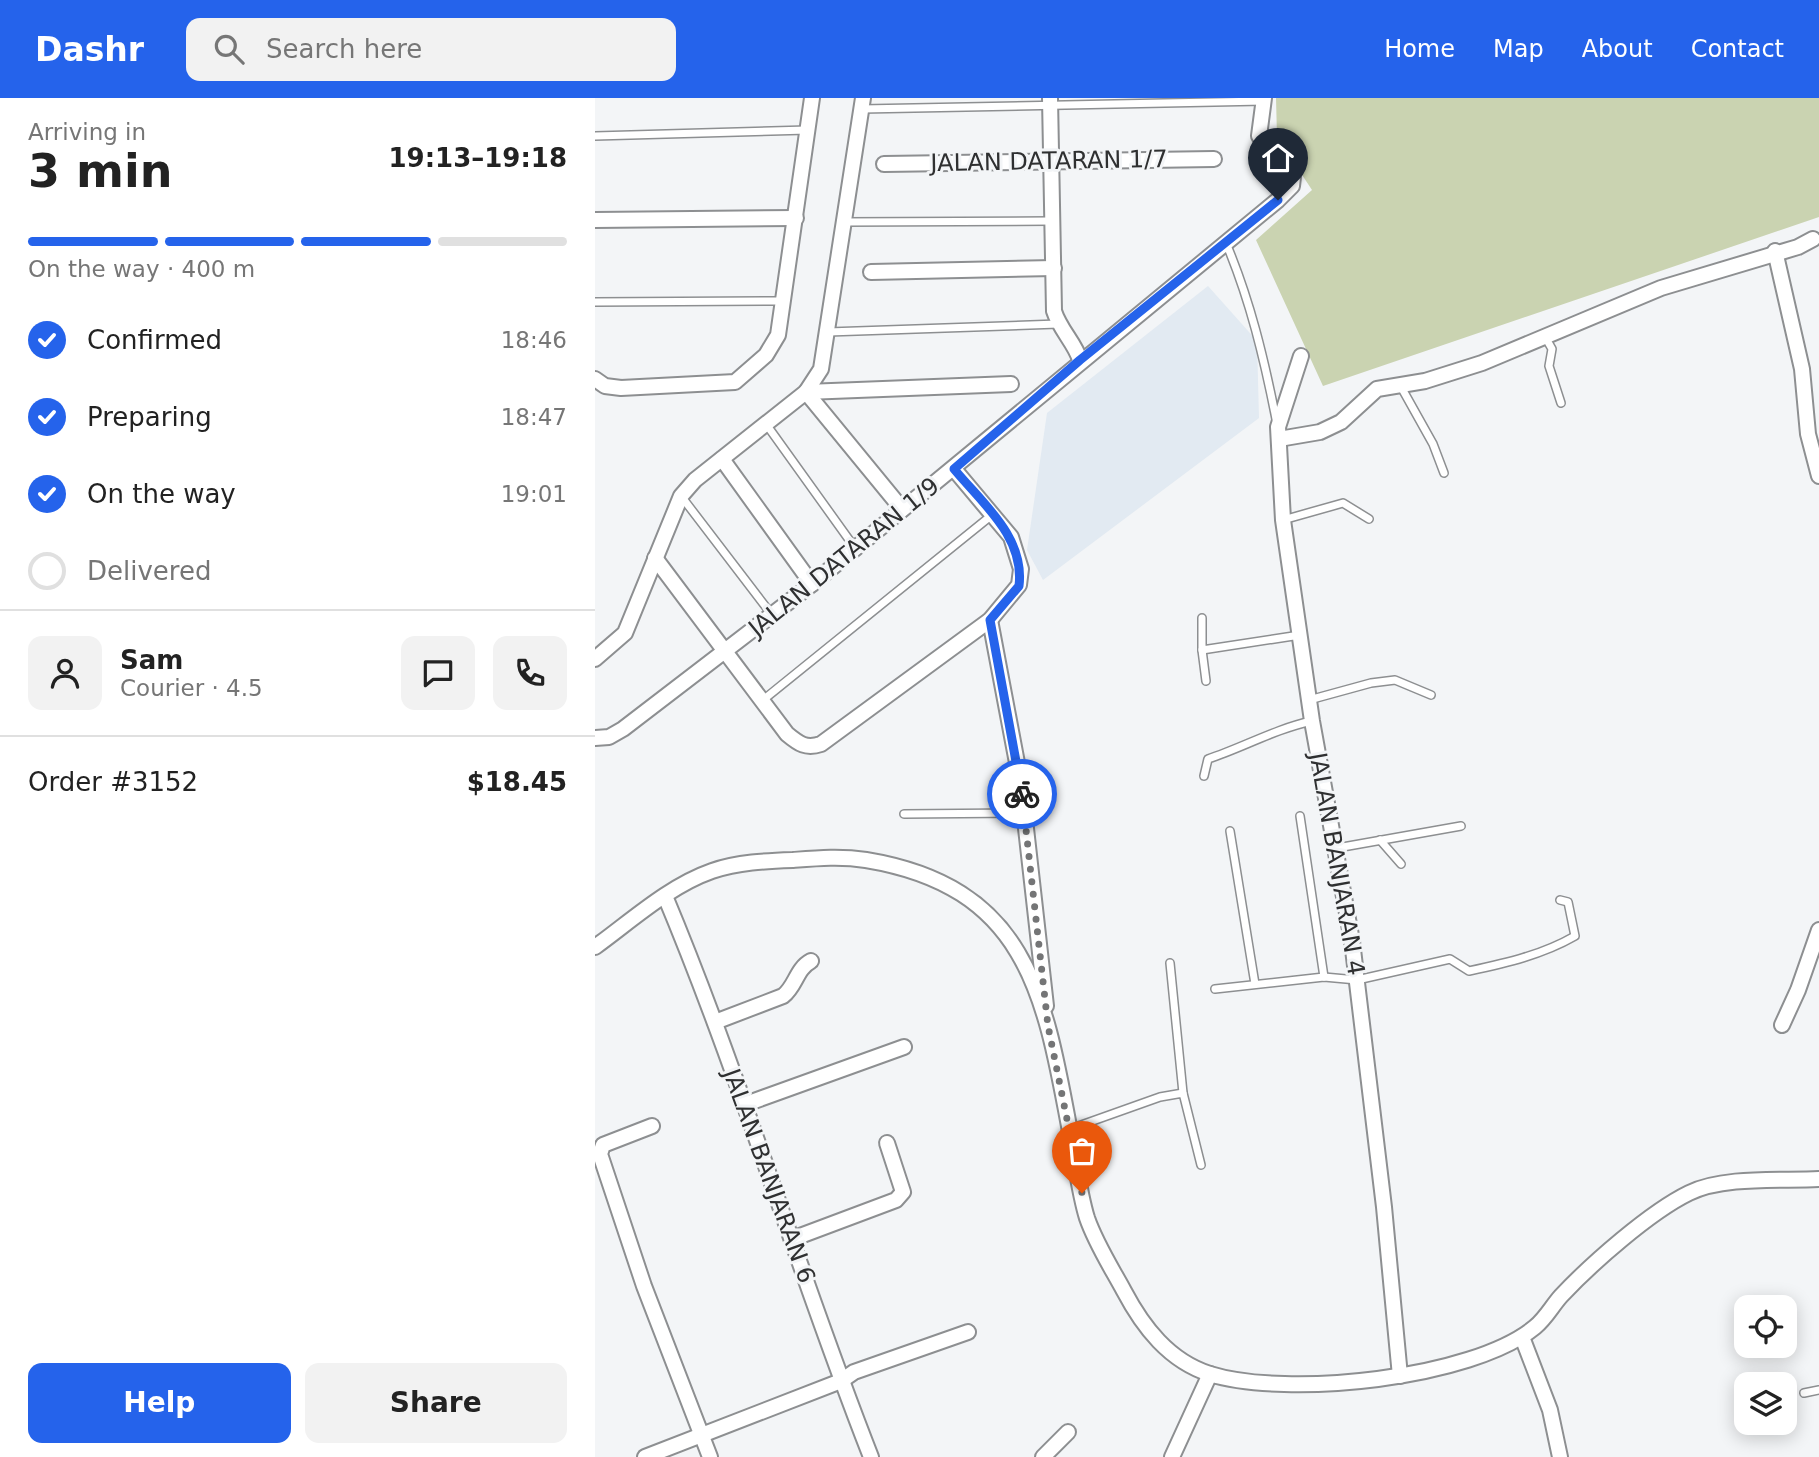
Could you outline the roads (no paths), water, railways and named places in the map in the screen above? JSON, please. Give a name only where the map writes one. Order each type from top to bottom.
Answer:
[{"type":"street","points":[[595,379],[605,386],[621,388],[735,382],[766,355],[778,335],[812,98]]},
{"type":"street","name":"JALAN DATARAN 1/9","points":[[595,737],[609,737],[623,729],[726,653],[954,469],[1080,360],[1278,200],[1291,186],[1293,177],[1259,136],[1264,100]]},
{"type":"street","points":[[1050,102],[1055,311],[1058,324],[1078,351],[1080,360]]},
{"type":"street","points":[[595,659],[625,633],[681,496],[695,480],[806,392],[821,369],[862,103]]},
{"type":"street","name":"JALAN DATARAN 1/7","points":[[884,164],[1214,159]]},
{"type":"street","points":[[595,220],[796,218]]},
{"type":"street","points":[[1278,433],[1320,432],[1341,422],[1377,389],[1425,381],[1482,363],[1544,334],[1661,288],[1775,251],[1798,247],[1813,239]]},
{"type":"street","points":[[1775,251],[1803,369],[1808,434],[1819,476]]},
{"type":"street","points":[[871,272],[1055,268]]},
{"type":"street","name":"JALAN BANJARAN 4","points":[[1301,356],[1278,433],[1283,520],[1312,721],[1337,848],[1357,980],[1384,1207],[1400,1376]]},
{"type":"street","points":[[806,392],[1011,384]]},
{"type":"street","points":[[806,392],[902,509]]},
{"type":"street","points":[[722,459],[812,584]]},
{"type":"street","points":[[655,558],[787,734],[800,745],[811,748],[821,744],[990,620],[1019,586],[1021,569],[1011,537],[954,469]]},
{"type":"street","points":[[990,620],[1024,813],[1048,1026],[1086,1214],[1100,1249],[1138,1318],[1161,1344],[1183,1363],[1210,1374],[1244,1381],[1313,1385],[1400,1376],[1490,1352],[1522,1337],[1541,1323],[1560,1296],[1613,1248],[1689,1193],[1713,1184],[1819,1179]]},
{"type":"street","points":[[595,947],[665,896],[709,872],[735,865],[845,857],[891,864],[966,894],[1006,930],[1025,966],[1048,1026]]},
{"type":"street","name":"JALAN BANJARAN 6","points":[[665,896],[715,1022],[841,1381],[871,1457]]},
{"type":"street","points":[[1782,1025],[1798,990],[1819,930]]},
{"type":"street","points":[[715,1022],[783,996],[789,991],[798,972],[811,961]]},
{"type":"street","points":[[743,1105],[904,1048]]},
{"type":"street","points":[[652,1126],[603,1145],[600,1154],[644,1286],[710,1457]]},
{"type":"street","points":[[792,1239],[896,1200],[903,1192],[887,1143]]},
{"type":"street","points":[[645,1457],[841,1381],[854,1372],[968,1332]]},
{"type":"street","points":[[1522,1337],[1551,1410],[1560,1457]]},
{"type":"street","points":[[1172,1457],[1210,1374]]},
{"type":"street","points":[[1043,1457],[1069,1432]]},
{"type":"lane","points":[[862,103],[1264,100]]},
{"type":"lane","points":[[595,136],[808,130]]},
{"type":"lane","points":[[843,222],[1051,221]]},
{"type":"lane","points":[[1226,242],[1243,284],[1261,342],[1278,433]]},
{"type":"lane","points":[[595,302],[782,301]]},
{"type":"lane","points":[[827,332],[1058,324]]},
{"type":"lane","points":[[1544,334],[1552,349],[1549,366],[1561,403]]},
{"type":"lane","points":[[1400,385],[1433,444],[1444,472]]},
{"type":"lane","points":[[766,424],[855,548]]},
{"type":"lane","points":[[681,496],[772,616]]},
{"type":"lane","points":[[1283,520],[1343,503],[1370,519]]},
{"type":"lane","points":[[763,701],[992,514]]},
{"type":"lane","points":[[1202,618],[1206,681]]},
{"type":"lane","points":[[1202,650],[1301,635]]},
{"type":"lane","points":[[1309,700],[1395,680],[1431,695]]},
{"type":"lane","points":[[1204,776],[1208,759],[1245,746],[1277,729],[1312,721]]},
{"type":"lane","points":[[904,814],[1024,813]]},
{"type":"lane","points":[[1300,816],[1324,976]]},
{"type":"lane","points":[[1337,848],[1461,826]]},
{"type":"lane","points":[[1230,831],[1255,984]]},
{"type":"lane","points":[[1380,840],[1401,864]]},
{"type":"lane","points":[[1215,989],[1324,976],[1357,980],[1450,959],[1469,971],[1556,947],[1575,936],[1568,902],[1560,900]]},
{"type":"lane","points":[[1170,963],[1183,1093],[1201,1165]]},
{"type":"lane","points":[[1070,1129],[1160,1097],[1183,1093]]},
{"type":"lane","points":[[1804,1393],[1819,1390]]}]
